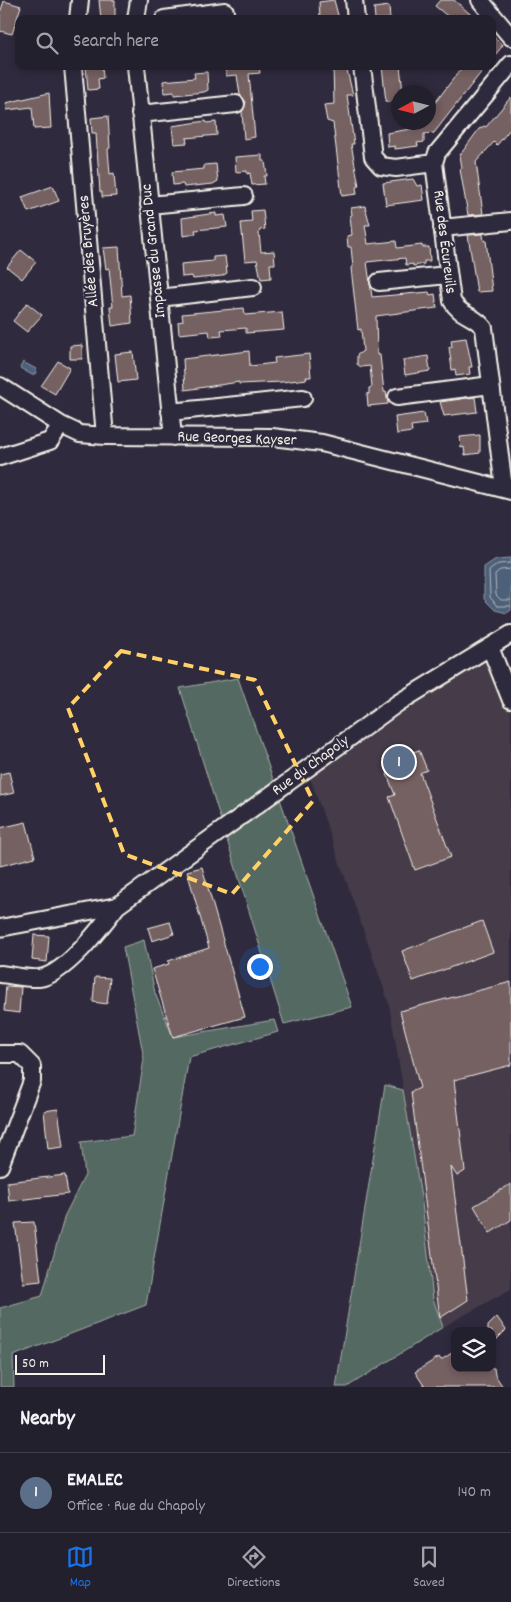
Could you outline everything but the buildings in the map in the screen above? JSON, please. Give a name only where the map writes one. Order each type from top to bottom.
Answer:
[{"type":"street","points":[[78,15],[80,0]]},
{"type":"street","points":[[137,15],[139,0]]},
{"type":"street","points":[[354,0],[356,15]]},
{"type":"street","points":[[480,0],[493,15]]},
{"type":"street","points":[[194,15],[225,11]]},
{"type":"street","points":[[496,19],[511,37]]},
{"type":"street","points":[[362,70],[373,157],[381,166],[396,168],[434,163],[437,153],[511,64]]},
{"type":"street","name":"Allée des Bruyères","points":[[74,70],[105,436]]},
{"type":"street","name":"Impasse du Grand Duc","points":[[136,70],[173,436]]},
{"type":"street","points":[[140,114],[236,104]]},
{"type":"street","name":"Rue des Écureuils","points":[[434,163],[452,301],[457,310],[479,321],[484,328],[507,490]]},
{"type":"street","points":[[149,205],[244,196]]},
{"type":"street","points":[[442,228],[511,220]]},
{"type":"street","points":[[379,282],[448,275]]},
{"type":"street","points":[[159,298],[253,287]]},
{"type":"street","points":[[397,397],[491,384]]},
{"type":"street","name":"Rue Georges Kayser","points":[[0,386],[61,425],[80,434],[105,436],[272,437],[322,443],[507,490]]},
{"type":"street","points":[[170,412],[303,398]]},
{"type":"street","points":[[0,457],[50,441],[61,425]]},
{"type":"street","name":"Rue du Chapoly","points":[[0,974],[38,978],[55,973],[101,928],[117,906],[398,703],[511,634]]},
{"type":"street","points":[[490,647],[511,700]]},
{"type":"street","name":"Rue du Chapoly","points":[[0,928],[117,906]]},
{"type":"street","points":[[0,1054],[20,1054],[32,1066],[32,1081],[8,1129],[0,1166]]},
{"type":"highlighted area","points":[[121,651],[255,680],[313,801],[232,894],[124,854],[68,708]]},
{"type":"shaded area","points":[[490,647],[511,700],[511,1289],[443,1327],[433,1299],[422,1203],[389,1004],[307,769]]},
{"type":"green space","points":[[238,678],[352,1007],[284,1024],[180,688]]},
{"type":"green space","points":[[144,940],[155,993],[173,1037],[274,1020],[278,1032],[189,1057],[146,1305],[13,1356],[14,1387],[0,1387],[0,1308],[42,1296],[65,1215],[85,1175],[81,1142],[132,1136],[144,1059],[123,947]]},
{"type":"green space","points":[[385,1085],[403,1090],[422,1203],[433,1299],[443,1327],[347,1387],[336,1387]]},
{"type":"water","points":[[23,362],[36,369],[36,373],[32,375],[20,368]]},
{"type":"water","points":[[511,558],[511,610],[507,613],[495,610],[484,599],[484,567],[496,559]]},
{"type":"place","name":"EMALEC","points":[[399,762]]}]
